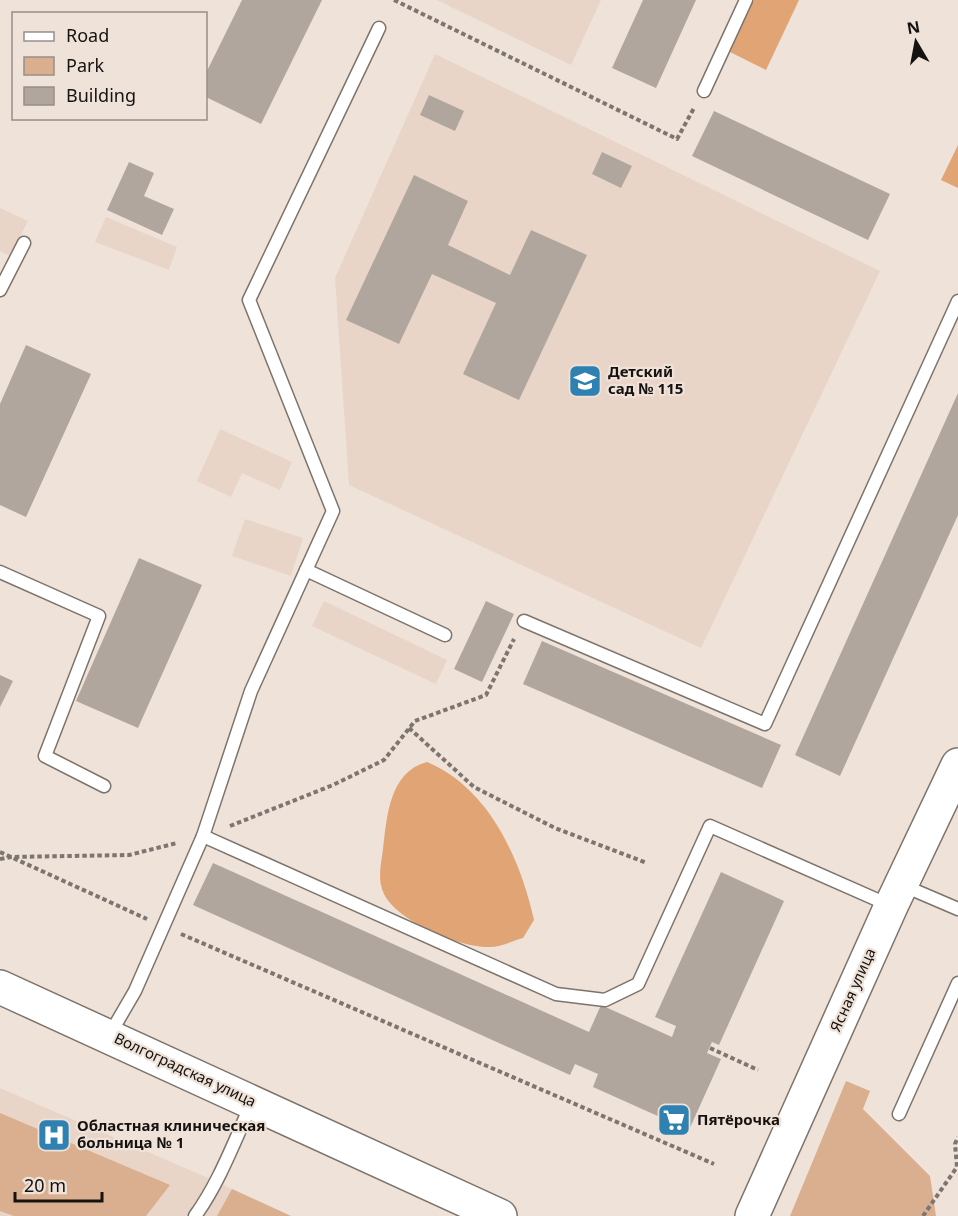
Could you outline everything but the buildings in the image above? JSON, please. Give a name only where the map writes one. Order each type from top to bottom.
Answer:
[{"type":"street","name":"Ясная улица","points":[[752,1216],[896,895],[958,765]]},
{"type":"street","name":"Волгоградская улица","points":[[0,987],[500,1216]]},
{"type":"lane","points":[[704,91],[746,0]]},
{"type":"lane","points":[[109,1035],[135,991],[203,836],[251,691],[333,511],[249,300],[379,28]]},
{"type":"lane","points":[[0,290],[24,243]]},
{"type":"lane","points":[[524,621],[765,724],[958,302]]},
{"type":"lane","points":[[306,570],[444,635]]},
{"type":"lane","points":[[0,572],[99,616],[45,756],[104,786]]},
{"type":"lane","points":[[203,836],[556,994],[604,1000],[639,984],[710,826],[896,895],[958,909]]},
{"type":"lane","points":[[899,1114],[958,984]]},
{"type":"lane","points":[[195,1216],[221,1170],[253,1101]]},
{"type":"path","points":[[394,0],[677,139],[704,91]]},
{"type":"path","points":[[0,859],[129,855],[203,836],[262,815],[333,785],[384,760],[415,721],[486,695],[524,621]]},
{"type":"path","points":[[409,728],[474,787],[555,828],[647,863]]},
{"type":"path","points":[[0,852],[163,926],[714,1164]]},
{"type":"path","points":[[710,1048],[758,1070]]},
{"type":"path","points":[[923,1216],[957,1168],[955,1144],[958,1137]]},
{"type":"shaded area","points":[[437,0],[601,0],[571,65]]},
{"type":"shaded area","points":[[754,0],[799,0],[766,70],[730,52]]},
{"type":"shaded area","name":"Детский сад № 115","points":[[435,54],[880,271],[701,648],[349,485],[335,278]]},
{"type":"shaded area","points":[[958,145],[958,188],[941,180]]},
{"type":"shaded area","points":[[0,208],[28,221],[10,256],[0,251]]},
{"type":"shaded area","points":[[106,217],[177,247],[169,270],[95,242]]},
{"type":"shaded area","points":[[220,429],[292,462],[280,490],[242,473],[231,497],[197,481]]},
{"type":"shaded area","points":[[245,519],[303,538],[291,576],[232,556]]},
{"type":"shaded area","points":[[324,601],[447,660],[436,684],[312,626]]},
{"type":"shaded area","points":[[427,762],[449,774],[468,789],[499,828],[520,873],[534,920],[523,938],[492,947],[461,943],[415,923],[391,904],[384,894],[380,877],[386,823],[392,797],[397,785],[405,775],[414,767]]},
{"type":"shaded area","name":"Областная клиническая больница № 1","points":[[0,1088],[215,1181],[291,1216],[0,1216]]},
{"type":"green space","points":[[846,1081],[870,1091],[863,1109],[930,1176],[936,1216],[790,1216]]},
{"type":"green space","points":[[0,1113],[170,1185],[146,1216],[14,1216],[0,1211]]},
{"type":"green space","points":[[232,1189],[291,1216],[217,1216]]},
{"type":"place","name":"Детский сад № 115","points":[[585,381]]},
{"type":"place","name":"Пятёрочка","points":[[674,1120]]},
{"type":"place","name":"Областная клиническая больница № 1","points":[[54,1135]]}]
